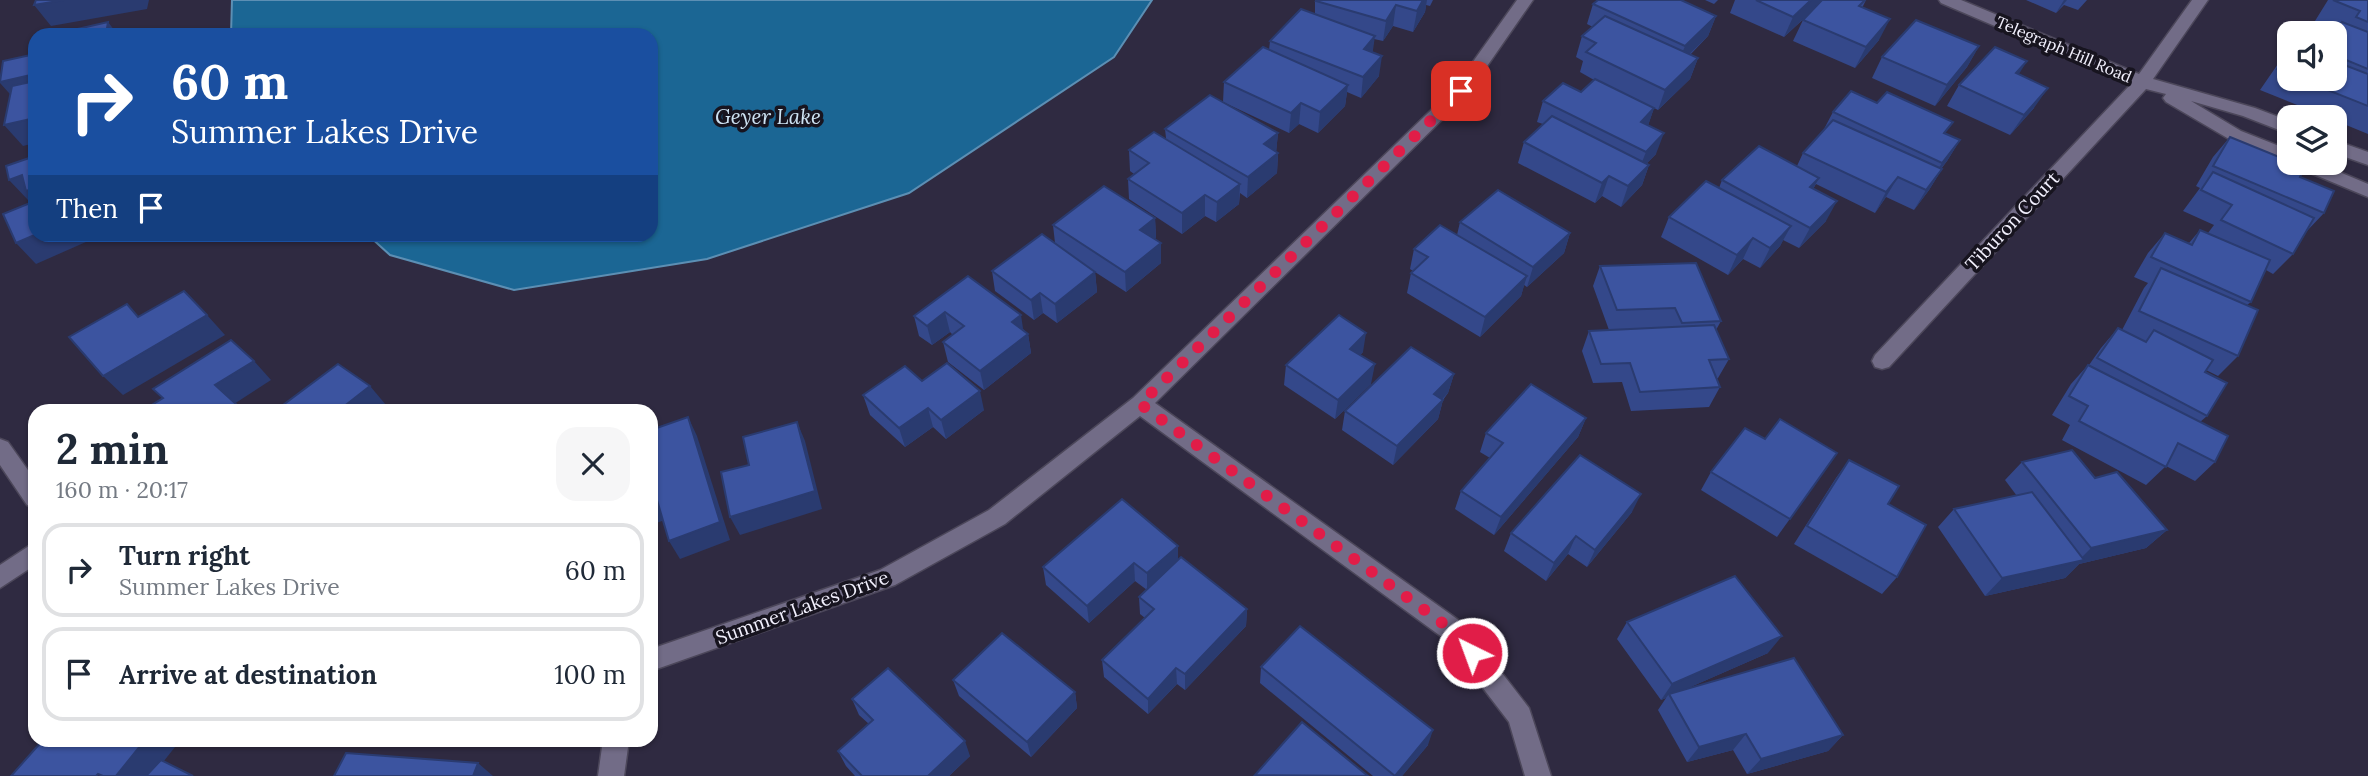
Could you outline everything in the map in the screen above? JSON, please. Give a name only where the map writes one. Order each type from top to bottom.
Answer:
[{"type":"street","name":"Summer Lakes Drive","points":[[658,658],[887,579],[997,517],[1140,404],[1461,91],[1525,0]]},
{"type":"street","name":"Telegraph Hill Road","points":[[1947,0],[2142,82],[2235,135],[2277,153]]},
{"type":"street","name":"Tiburon Court","points":[[1882,361],[2142,82],[2200,0]]},
{"type":"street","name":"Telegraph Hill Road","points":[[2142,82],[2249,112],[2277,123]]},
{"type":"street","points":[[2347,151],[2368,159]]},
{"type":"street","points":[[2330,175],[2368,191]]},
{"type":"street","points":[[1140,404],[1455,632],[1520,716],[1538,776]]},
{"type":"street","points":[[0,448],[28,488]]},
{"type":"street","points":[[0,578],[28,557]]},
{"type":"street","points":[[611,776],[615,747]]},
{"type":"water","name":"Geyer Lake","points":[[232,0],[1152,0],[1114,57],[909,193],[707,259],[514,290],[390,255],[376,242],[658,242],[658,28],[231,28]]},
{"type":"building","points":[[36,0],[64,0],[34,5]]},
{"type":"building","points":[[1317,0],[1423,0],[1417,11],[1396,5],[1386,21]]},
{"type":"building","points":[[1598,0],[1681,0],[1716,16],[1685,46],[1593,4]]},
{"type":"building","points":[[1756,0],[1811,0],[1793,17]]},
{"type":"building","points":[[1822,0],[1865,0],[1859,6],[1890,19],[1866,47],[1803,20]]},
{"type":"building","points":[[2333,0],[2368,0],[2368,22],[2356,17],[2360,11]]},
{"type":"building","points":[[1301,9],[1375,36],[1364,49],[1382,56],[1363,77],[1270,41]]},
{"type":"building","points":[[1605,16],[1698,58],[1665,90],[1586,52],[1596,43],[1582,36]]},
{"type":"building","points":[[1916,20],[1979,46],[1947,85],[1882,57]]},
{"type":"building","points":[[108,22],[107,28],[82,28]]},
{"type":"building","points":[[2347,24],[2368,32],[2368,69],[2347,60]]},
{"type":"building","points":[[1263,47],[1348,85],[1320,112],[1301,103],[1291,113],[1224,82]]},
{"type":"building","points":[[1995,47],[2027,61],[2016,73],[2048,88],[2024,115],[1959,85]]},
{"type":"building","points":[[28,56],[28,76],[0,82],[3,61]]},
{"type":"building","points":[[2347,66],[2368,74],[2368,106],[2330,91],[2347,91]]},
{"type":"building","points":[[1595,79],[1654,108],[1641,122],[1664,133],[1646,152],[1543,101],[1563,83],[1581,92]]},
{"type":"building","points":[[28,83],[28,120],[4,125],[12,86]]},
{"type":"building","points":[[1851,91],[1877,103],[1887,92],[1953,122],[1944,133],[1960,140],[1942,163],[1833,112]]},
{"type":"building","points":[[1210,95],[1278,133],[1264,144],[1278,153],[1248,177],[1165,129]]},
{"type":"building","points":[[1552,116],[1649,165],[1628,186],[1609,176],[1602,183],[1524,142]]},
{"type":"building","points":[[1833,120],[1942,169],[1926,190],[1898,177],[1886,192],[1803,153]]},
{"type":"building","points":[[1154,132],[1240,184],[1217,202],[1205,195],[1182,213],[1128,179],[1149,163],[1129,150]]},
{"type":"building","points":[[2230,137],[2277,156],[2277,175],[2301,175],[2300,177],[2334,191],[2324,213],[2213,166]]},
{"type":"building","points":[[1759,146],[1819,178],[1810,187],[1837,201],[1810,228],[1722,180]]},
{"type":"building","points":[[28,158],[28,190],[26,191],[22,175],[9,180],[6,166]]},
{"type":"building","points":[[2213,172],[2314,218],[2293,254],[2221,220],[2232,205],[2201,190]]},
{"type":"building","points":[[1706,181],[1791,226],[1770,248],[1753,238],[1737,255],[1669,217]]},
{"type":"building","points":[[1104,186],[1155,218],[1140,230],[1161,243],[1125,272],[1053,225]]},
{"type":"building","points":[[1498,190],[1570,233],[1533,267],[1460,222]]},
{"type":"building","points":[[28,204],[28,238],[16,243],[3,214]]},
{"type":"building","points":[[1440,225],[1527,276],[1485,317],[1411,273],[1428,257],[1414,249]]},
{"type":"building","points":[[2200,230],[2270,260],[2251,302],[2151,257],[2165,233],[2192,245]]},
{"type":"building","points":[[1042,234],[1095,272],[1055,304],[1040,293],[1031,300],[992,271]]},
{"type":"building","points":[[1696,263],[1721,321],[1682,323],[1675,308],[1617,310],[1600,266]]},
{"type":"building","points":[[2161,268],[2258,310],[2238,356],[2139,311]]},
{"type":"building","points":[[968,276],[1021,315],[1012,322],[1028,334],[980,371],[943,342],[964,326],[945,312],[927,326],[914,316]]},
{"type":"building","points":[[184,291],[207,315],[103,376],[69,337],[127,304],[138,317]]},
{"type":"building","points":[[1339,315],[1366,333],[1350,349],[1375,364],[1338,400],[1286,365]]},
{"type":"building","points":[[1714,325],[1729,359],[1709,360],[1720,387],[1640,392],[1630,363],[1601,364],[1589,331]]},
{"type":"building","points":[[2118,328],[2146,342],[2154,330],[2213,360],[2205,372],[2227,383],[2207,416],[2097,358]]},
{"type":"building","points":[[231,340],[254,361],[215,385],[236,404],[153,404],[163,398],[153,389]]},
{"type":"building","points":[[1411,347],[1454,374],[1434,394],[1443,400],[1397,446],[1345,411]]},
{"type":"building","points":[[947,363],[980,391],[941,420],[928,408],[899,428],[863,395],[905,366],[922,381]]},
{"type":"building","points":[[338,364],[370,386],[347,404],[284,404]]},
{"type":"building","points":[[2088,365],[2228,436],[2215,462],[2178,443],[2166,467],[2079,421],[2088,406],[2069,396]]},
{"type":"building","points":[[1531,384],[1586,418],[1501,517],[1461,491],[1503,443],[1486,433]]},
{"type":"building","points":[[688,417],[720,522],[669,541],[658,503],[658,428]]},
{"type":"building","points":[[1780,419],[1837,453],[1790,519],[1711,472],[1745,428],[1765,439]]},
{"type":"building","points":[[797,422],[815,491],[730,517],[721,472],[749,465],[743,437]]},
{"type":"building","points":[[2072,450],[2095,478],[2117,472],[2167,530],[2091,548],[2022,462]]},
{"type":"building","points":[[1580,455],[1641,494],[1595,550],[1576,536],[1554,563],[1511,533]]},
{"type":"building","points":[[1849,460],[1899,486],[1888,504],[1926,525],[1897,577],[1807,526]]},
{"type":"building","points":[[2032,492],[2084,560],[2002,578],[1954,509]]},
{"type":"building","points":[[1122,499],[1178,546],[1147,573],[1134,563],[1087,606],[1043,567]]},
{"type":"building","points":[[1181,557],[1247,609],[1185,674],[1176,668],[1148,699],[1102,660],[1154,609],[1139,597]]},
{"type":"building","points":[[1735,576],[1782,636],[1672,684],[1627,622]]},
{"type":"building","points":[[1300,626],[1433,730],[1395,776],[1261,667]]},
{"type":"building","points":[[1002,633],[1075,692],[1027,742],[953,680]]},
{"type":"building","points":[[1794,658],[1843,735],[1761,759],[1746,734],[1699,747],[1669,694]]},
{"type":"building","points":[[888,668],[965,741],[928,776],[862,776],[838,751],[873,720],[852,699]]},
{"type":"building","points":[[1302,722],[1368,776],[1255,775]]},
{"type":"building","points":[[37,747],[139,747],[116,776],[11,776]]},
{"type":"building","points":[[346,753],[478,763],[473,776],[334,776]]},
{"type":"building","points":[[161,760],[193,776],[146,776]]},
{"type":"route","points":[[1461,91],[1140,404],[1455,632],[1472,653]]}]
